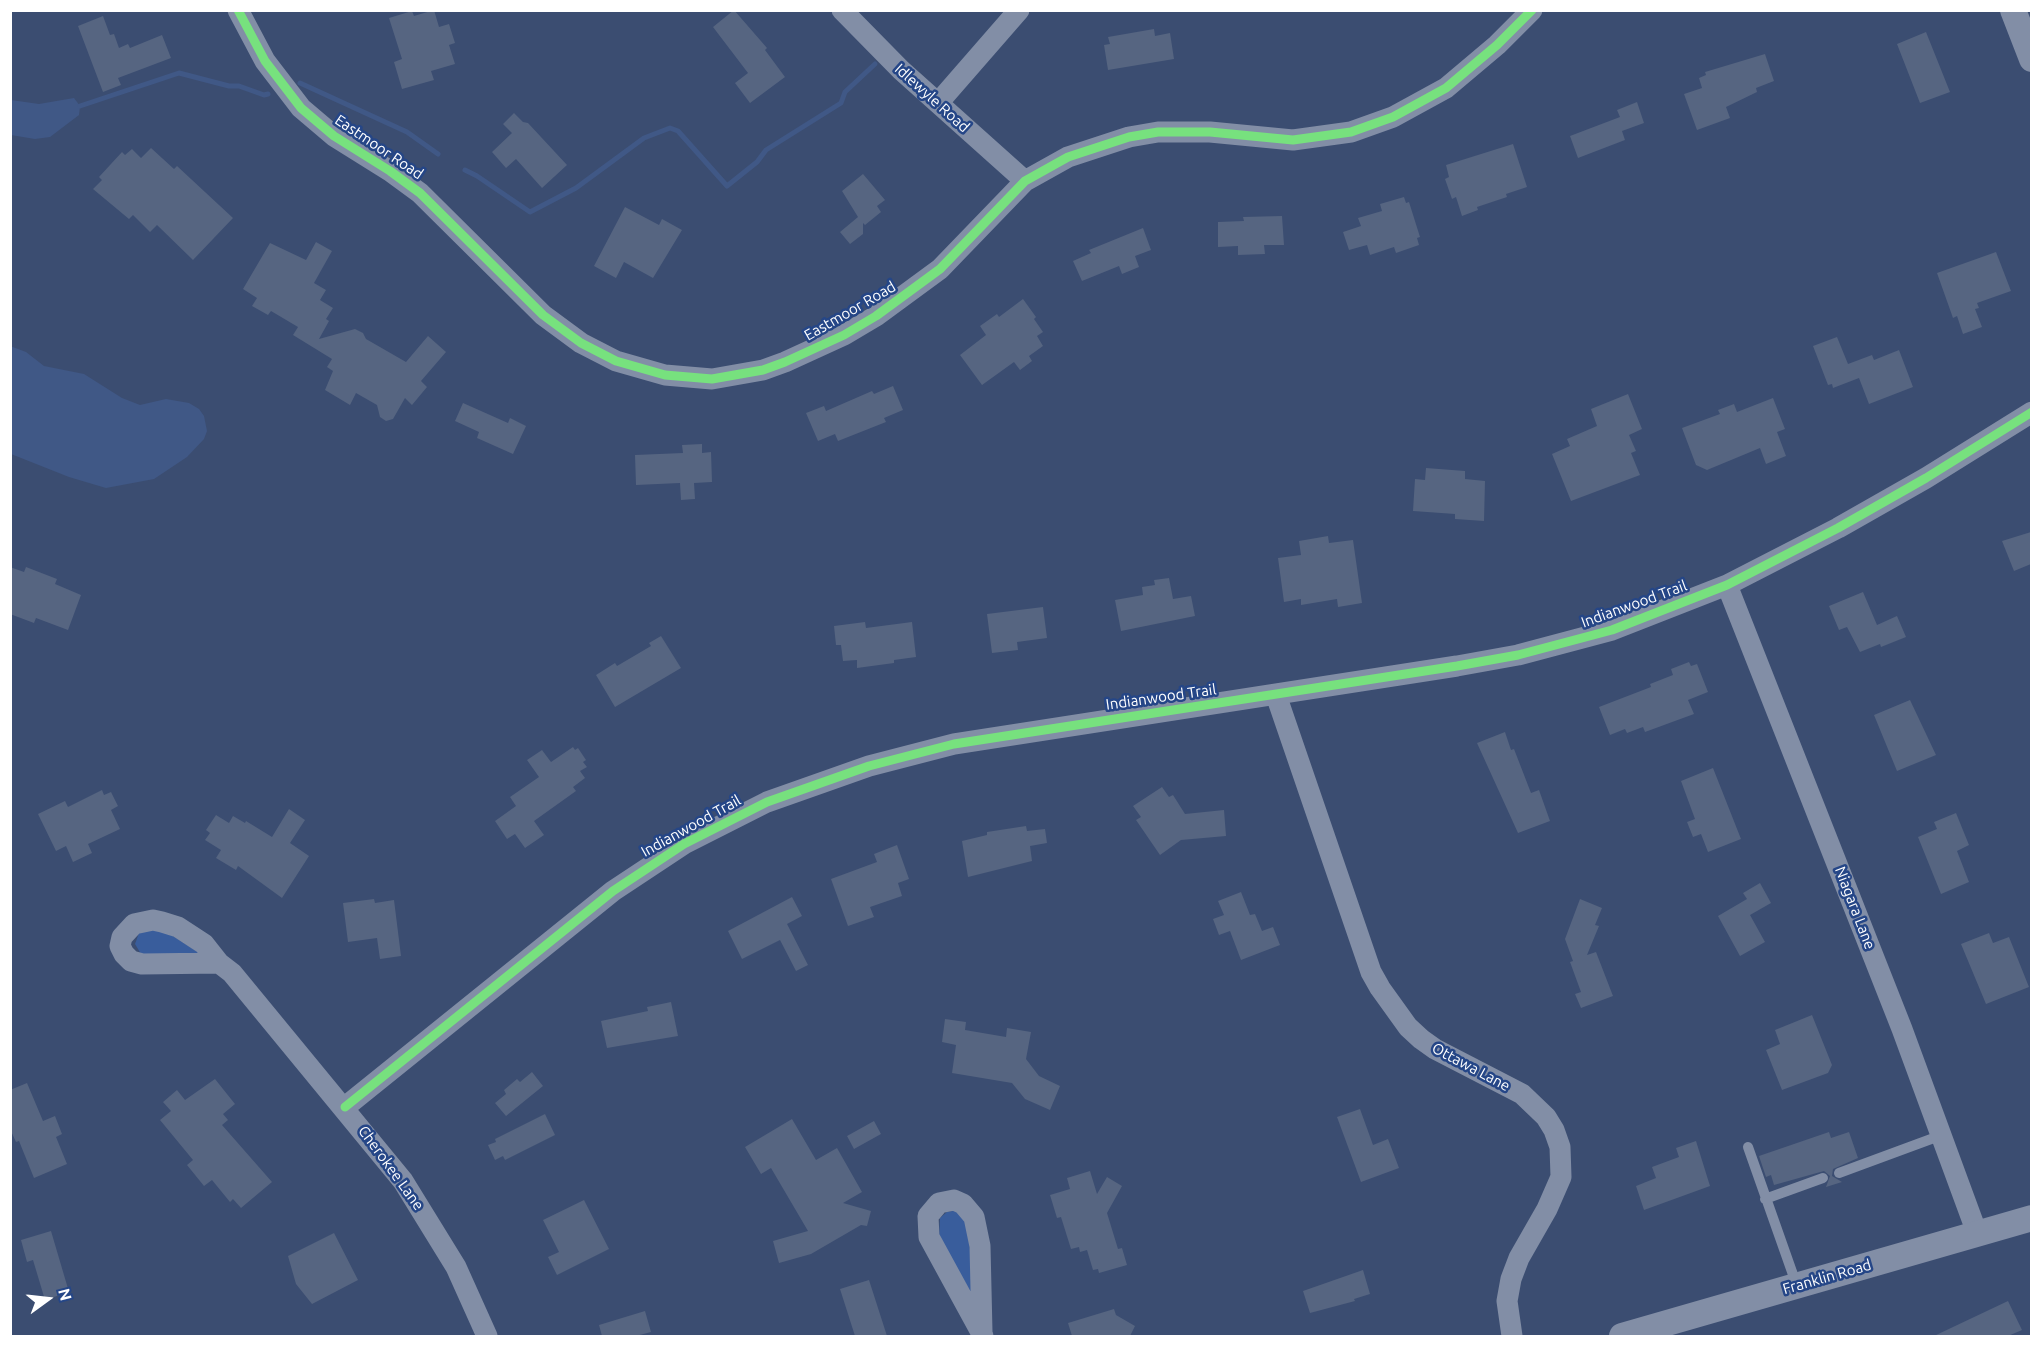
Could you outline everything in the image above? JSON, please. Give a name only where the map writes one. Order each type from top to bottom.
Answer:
[{"type":"street","name":"Eastmoor Road","points":[[238,10],[250,36],[280,83],[316,122],[420,193],[459,229],[526,299],[563,330],[616,361],[664,375],[712,379],[763,370],[810,352],[844,335],[895,304],[940,269],[1025,181],[1045,168],[1088,150],[1129,137],[1158,132],[1210,132],[1293,140],[1352,132],[1394,117],[1446,88],[1497,45],[1532,10]]},
{"type":"street","name":"Idlewyle Road","points":[[842,10],[878,48],[1025,181]]},
{"type":"street","points":[[938,103],[1019,10]]},
{"type":"street","points":[[2013,10],[2031,59]]},
{"type":"street","name":"Indianwood Trail","points":[[345,1107],[613,891],[684,844],[767,802],[869,766],[954,744],[1276,695],[1527,653],[1612,630],[1727,585],[1926,478],[2031,412]]},
{"type":"street","name":"Niagara Lane","points":[[1727,585],[1942,1135],[1977,1233]]},
{"type":"street","name":"Ottawa Lane","points":[[1276,695],[1371,972],[1385,997],[1408,1027],[1435,1049],[1522,1094],[1546,1117],[1560,1146],[1561,1177],[1547,1209],[1519,1258],[1511,1279],[1507,1301],[1512,1336]]},
{"type":"street","name":"Cherokee Lane","points":[[219,963],[249,992],[403,1181],[456,1267],[487,1336]]},
{"type":"street","points":[[954,1200],[963,1204],[975,1218],[980,1246],[983,1334],[930,1237],[928,1216],[939,1203],[954,1200]]},
{"type":"street","name":"Franklin Road","points":[[1622,1336],[2031,1218]]},
{"type":"lane","points":[[1839,1173],[1942,1135]]},
{"type":"lane","points":[[1748,1147],[1797,1286]]},
{"type":"lane","points":[[1765,1199],[1823,1178]]},
{"type":"shaded area","points":[[74,98],[80,106],[79,115],[50,137],[35,139],[11,135],[11,100],[39,104]]},
{"type":"shaded area","points":[[10,346],[26,352],[44,366],[84,374],[122,398],[140,405],[166,399],[189,403],[199,409],[204,416],[207,431],[204,439],[187,457],[154,479],[106,488],[69,477],[11,454]]},
{"type":"shaded area","points":[[159,927],[204,956],[141,954],[135,944],[139,933]]},
{"type":"shaded area","points":[[947,1212],[959,1212],[967,1221],[975,1299],[939,1240],[940,1218]]},
{"type":"building","points":[[434,10],[439,27],[449,24],[455,43],[449,45],[455,64],[431,71],[434,80],[402,89],[394,62],[402,59],[389,18],[412,11],[414,16]]},
{"type":"building","points":[[734,10],[767,48],[765,50],[785,77],[750,103],[735,83],[748,73],[713,27]]},
{"type":"building","points":[[103,16],[110,35],[114,34],[119,48],[128,44],[130,48],[162,35],[171,58],[118,78],[121,85],[103,92],[78,26]]},
{"type":"building","points":[[1154,29],[1155,36],[1170,33],[1174,59],[1108,70],[1104,45],[1110,44],[1108,37]]},
{"type":"building","points":[[1926,32],[1950,92],[1920,103],[1897,44]]},
{"type":"building","points":[[1765,54],[1774,81],[1756,88],[1757,92],[1726,107],[1730,118],[1697,130],[1684,94],[1702,88],[1699,78],[1706,75],[1705,72]]},
{"type":"building","points":[[1637,102],[1644,123],[1622,131],[1625,140],[1578,158],[1570,136],[1620,117],[1617,110]]},
{"type":"building","points":[[514,113],[523,122],[528,123],[567,165],[542,188],[516,159],[506,168],[492,152],[512,133],[503,124]]},
{"type":"building","points":[[1513,144],[1527,187],[1506,194],[1507,197],[1477,207],[1478,210],[1462,216],[1456,197],[1452,199],[1445,179],[1449,177],[1446,165]]},
{"type":"building","points":[[151,148],[174,169],[177,166],[233,218],[193,260],[157,225],[150,232],[133,215],[129,219],[93,189],[102,180],[99,177],[122,152],[125,155],[132,149],[141,158]]},
{"type":"building","points":[[863,174],[885,200],[877,206],[881,212],[865,225],[863,223],[863,234],[850,244],[840,232],[858,217],[842,191]]},
{"type":"building","points":[[1404,197],[1406,203],[1409,202],[1420,237],[1417,238],[1419,245],[1396,253],[1394,247],[1370,255],[1367,245],[1349,250],[1343,232],[1361,226],[1358,218],[1382,211],[1380,204]]},
{"type":"building","points":[[625,207],[659,225],[662,219],[682,230],[653,278],[624,262],[616,278],[594,266]]},
{"type":"building","points":[[1282,216],[1284,245],[1264,245],[1265,254],[1238,255],[1238,246],[1218,247],[1218,222],[1244,221],[1243,217]]},
{"type":"building","points":[[1143,228],[1151,250],[1135,256],[1139,267],[1122,274],[1119,266],[1082,281],[1073,261],[1091,253],[1089,250]]},
{"type":"building","points":[[316,242],[332,251],[314,283],[326,290],[320,300],[333,308],[326,319],[329,321],[319,339],[355,329],[363,333],[366,339],[406,362],[428,336],[446,352],[421,381],[427,387],[412,405],[405,398],[393,419],[386,421],[380,417],[377,405],[356,393],[350,405],[325,390],[333,371],[327,367],[332,359],[293,335],[298,327],[271,311],[268,315],[252,306],[257,298],[243,289],[270,243],[306,260]]},
{"type":"building","points":[[1996,252],[2011,291],[1977,303],[1979,308],[1975,309],[1982,327],[1963,334],[1957,316],[1953,318],[1937,273]]},
{"type":"building","points":[[1023,299],[1043,332],[1037,336],[1043,346],[1029,356],[1032,361],[1020,370],[1014,362],[982,385],[960,355],[986,335],[980,326],[997,314],[999,317]]},
{"type":"building","points":[[1837,337],[1848,364],[1872,355],[1874,360],[1899,350],[1913,387],[1869,404],[1859,378],[1833,388],[1832,384],[1828,385],[1813,346]]},
{"type":"building","points":[[893,386],[903,410],[884,418],[886,422],[838,441],[835,434],[818,441],[806,413],[824,406],[826,411],[872,391],[874,394]]},
{"type":"building","points":[[1628,394],[1642,429],[1629,435],[1636,451],[1631,453],[1640,475],[1571,501],[1552,454],[1570,446],[1567,439],[1597,426],[1591,409]]},
{"type":"building","points":[[1773,398],[1785,429],[1777,432],[1786,456],[1766,464],[1760,448],[1707,470],[1696,465],[1682,428],[1720,414],[1718,410],[1734,404],[1737,412]]},
{"type":"building","points":[[463,403],[508,423],[510,418],[526,426],[513,454],[477,438],[479,432],[455,421]]},
{"type":"building","points":[[702,444],[702,453],[711,452],[712,482],[694,483],[695,499],[681,500],[680,483],[636,485],[635,455],[683,453],[682,445]]},
{"type":"building","points":[[1426,468],[1465,471],[1465,479],[1485,481],[1484,521],[1455,519],[1455,514],[1413,511],[1415,479],[1425,480]]},
{"type":"building","points":[[2031,532],[2031,564],[2014,571],[2002,541]]},
{"type":"building","points":[[1328,536],[1329,543],[1353,540],[1362,603],[1338,607],[1337,599],[1301,605],[1301,599],[1284,602],[1278,558],[1301,555],[1299,541]]},
{"type":"building","points":[[10,567],[24,572],[26,567],[57,579],[55,584],[81,595],[68,630],[36,618],[34,623],[10,614]]},
{"type":"building","points":[[1169,578],[1173,599],[1191,596],[1195,616],[1121,631],[1115,600],[1143,595],[1142,587],[1155,585],[1154,580]]},
{"type":"building","points":[[1863,592],[1877,625],[1897,616],[1906,637],[1860,652],[1847,627],[1839,630],[1829,606]]},
{"type":"building","points":[[1043,607],[1047,638],[1017,642],[1018,650],[992,653],[987,614]]},
{"type":"building","points":[[865,622],[866,628],[912,622],[916,657],[894,660],[894,663],[857,668],[857,660],[843,661],[841,645],[836,645],[834,626]]},
{"type":"building","points":[[661,636],[681,668],[615,707],[596,675],[615,663],[617,666],[651,646],[649,643]]},
{"type":"building","points":[[1689,662],[1691,666],[1697,664],[1708,692],[1688,700],[1694,714],[1645,732],[1643,727],[1627,733],[1625,729],[1610,735],[1599,707],[1651,687],[1650,684],[1673,675],[1671,669]]},
{"type":"building","points":[[1910,700],[1936,755],[1897,771],[1874,715]]},
{"type":"building","points":[[1505,732],[1531,793],[1539,790],[1550,821],[1518,833],[1477,743]]},
{"type":"building","points":[[573,747],[575,750],[578,748],[586,760],[583,762],[587,767],[580,771],[585,778],[573,787],[576,791],[534,821],[544,835],[525,848],[515,834],[507,839],[495,821],[516,806],[510,797],[539,777],[527,760],[542,750],[551,762]]},
{"type":"building","points":[[1713,768],[1741,839],[1708,852],[1701,834],[1693,837],[1687,822],[1695,819],[1681,781]]},
{"type":"building","points":[[1162,787],[1169,797],[1173,795],[1185,814],[1224,810],[1226,836],[1181,840],[1160,855],[1136,820],[1141,817],[1133,806]]},
{"type":"building","points":[[102,790],[104,795],[111,792],[118,806],[111,810],[120,829],[88,844],[92,853],[73,862],[66,846],[56,851],[38,814],[65,801],[68,807]]},
{"type":"building","points":[[289,809],[305,820],[290,843],[309,856],[282,898],[238,866],[236,870],[216,858],[221,850],[205,840],[210,833],[206,830],[216,815],[229,823],[233,816],[245,823],[246,821],[272,837]]},
{"type":"building","points":[[1956,813],[1969,845],[1957,851],[1969,882],[1941,894],[1918,837],[1937,829],[1934,822]]},
{"type":"building","points":[[1026,826],[1027,831],[1045,829],[1047,843],[1030,846],[1032,861],[968,877],[962,841],[987,835],[987,832]]},
{"type":"building","points":[[897,845],[909,879],[898,883],[902,896],[870,907],[874,917],[848,926],[831,879],[877,862],[874,854]]},
{"type":"building","points":[[1760,883],[1771,903],[1750,915],[1765,942],[1740,956],[1718,916],[1747,899],[1743,893]]},
{"type":"building","points":[[1241,892],[1250,915],[1255,914],[1262,931],[1273,927],[1280,945],[1241,960],[1230,931],[1219,935],[1213,919],[1224,915],[1218,901]]},
{"type":"building","points":[[792,897],[802,916],[787,924],[808,965],[796,971],[780,940],[742,959],[728,931]]},
{"type":"building","points":[[374,899],[375,903],[394,900],[401,956],[380,959],[377,938],[348,942],[343,903]]},
{"type":"building","points":[[1580,899],[1602,908],[1595,925],[1599,926],[1587,955],[1596,952],[1613,996],[1581,1008],[1575,994],[1581,992],[1570,962],[1573,961],[1565,939]]},
{"type":"building","points":[[1989,933],[1993,943],[2009,937],[2029,987],[1986,1004],[1961,944]]},
{"type":"building","points":[[671,1002],[678,1036],[607,1048],[601,1021],[648,1011],[647,1007]]},
{"type":"building","points":[[1812,1015],[1832,1065],[1828,1073],[1782,1090],[1766,1050],[1780,1044],[1775,1030]]},
{"type":"building","points":[[945,1019],[966,1022],[965,1030],[1006,1037],[1007,1028],[1031,1032],[1026,1059],[1039,1076],[1060,1086],[1050,1110],[1025,1099],[1012,1083],[952,1073],[956,1045],[942,1042]]},
{"type":"building","points":[[532,1072],[543,1086],[506,1116],[495,1103],[506,1094],[504,1090],[517,1079],[520,1082]]},
{"type":"building","points":[[215,1079],[235,1104],[223,1114],[228,1120],[222,1125],[272,1182],[241,1208],[233,1199],[230,1202],[212,1180],[204,1186],[187,1165],[193,1160],[160,1120],[171,1111],[163,1102],[177,1090],[185,1100]]},
{"type":"building","points":[[27,1083],[43,1121],[55,1116],[62,1134],[56,1137],[67,1164],[34,1178],[19,1141],[16,1142],[10,1129],[10,1090]]},
{"type":"building","points":[[1360,1109],[1373,1145],[1388,1139],[1399,1168],[1361,1182],[1337,1117]]},
{"type":"building","points":[[545,1114],[555,1135],[505,1160],[503,1156],[495,1160],[488,1145],[496,1142],[495,1139]]},
{"type":"building","points":[[792,1119],[816,1160],[837,1148],[862,1192],[843,1203],[871,1211],[867,1226],[861,1225],[811,1254],[779,1263],[773,1241],[808,1231],[771,1168],[761,1174],[745,1147]]},
{"type":"building","points":[[874,1121],[881,1134],[854,1149],[847,1136]]},
{"type":"building","points":[[1829,1132],[1831,1138],[1849,1132],[1858,1158],[1833,1169],[1832,1176],[1842,1182],[1826,1187],[1830,1176],[1824,1171],[1774,1185],[1771,1175],[1766,1177],[1759,1156]]},
{"type":"building","points":[[1696,1141],[1710,1186],[1644,1210],[1636,1186],[1656,1178],[1652,1167],[1679,1157],[1676,1148]]},
{"type":"building","points":[[1090,1171],[1097,1194],[1107,1177],[1122,1186],[1107,1213],[1118,1249],[1122,1248],[1127,1265],[1099,1273],[1098,1269],[1093,1270],[1087,1250],[1080,1252],[1079,1247],[1071,1249],[1061,1217],[1057,1218],[1050,1195],[1070,1189],[1067,1178]]},
{"type":"building","points":[[584,1200],[609,1249],[557,1275],[548,1257],[559,1252],[543,1220]]},
{"type":"building","points":[[51,1231],[69,1292],[45,1300],[33,1260],[27,1262],[21,1240]]},
{"type":"building","points":[[334,1233],[358,1280],[312,1304],[296,1284],[288,1256]]},
{"type":"building","points":[[1363,1270],[1370,1294],[1354,1299],[1355,1301],[1310,1313],[1303,1291]]},
{"type":"building","points":[[869,1280],[887,1336],[855,1336],[840,1289]]},
{"type":"building","points":[[2008,1301],[2022,1330],[2008,1336],[1934,1336]]},
{"type":"building","points":[[1114,1309],[1116,1315],[1135,1326],[1130,1336],[1072,1336],[1068,1323]]},
{"type":"building","points":[[645,1311],[651,1332],[636,1336],[602,1336],[599,1325]]},
{"type":"waterway","points":[[465,170],[530,212],[576,188],[644,138],[670,128],[678,131],[727,186],[757,162],[766,150],[841,103],[845,92],[875,64]]},
{"type":"waterway","points":[[80,106],[179,73],[229,86],[239,86],[264,95],[268,94]]},
{"type":"waterway","points":[[300,83],[407,132],[438,154]]},
{"type":"cycle path","points":[[238,10],[265,61],[301,108],[334,136],[420,193],[543,315],[581,343],[616,361],[665,375],[712,379],[763,370],[785,362],[844,335],[876,316],[940,269],[1025,181],[1068,157],[1129,137],[1158,132],[1210,132],[1293,140],[1351,132],[1393,117],[1446,88],[1497,45],[1532,10]]},
{"type":"cycle path","points":[[345,1107],[613,891],[684,844],[767,802],[869,766],[954,744],[1457,666],[1518,655],[1612,630],[1727,585],[1838,528],[1926,478],[2032,412]]}]
